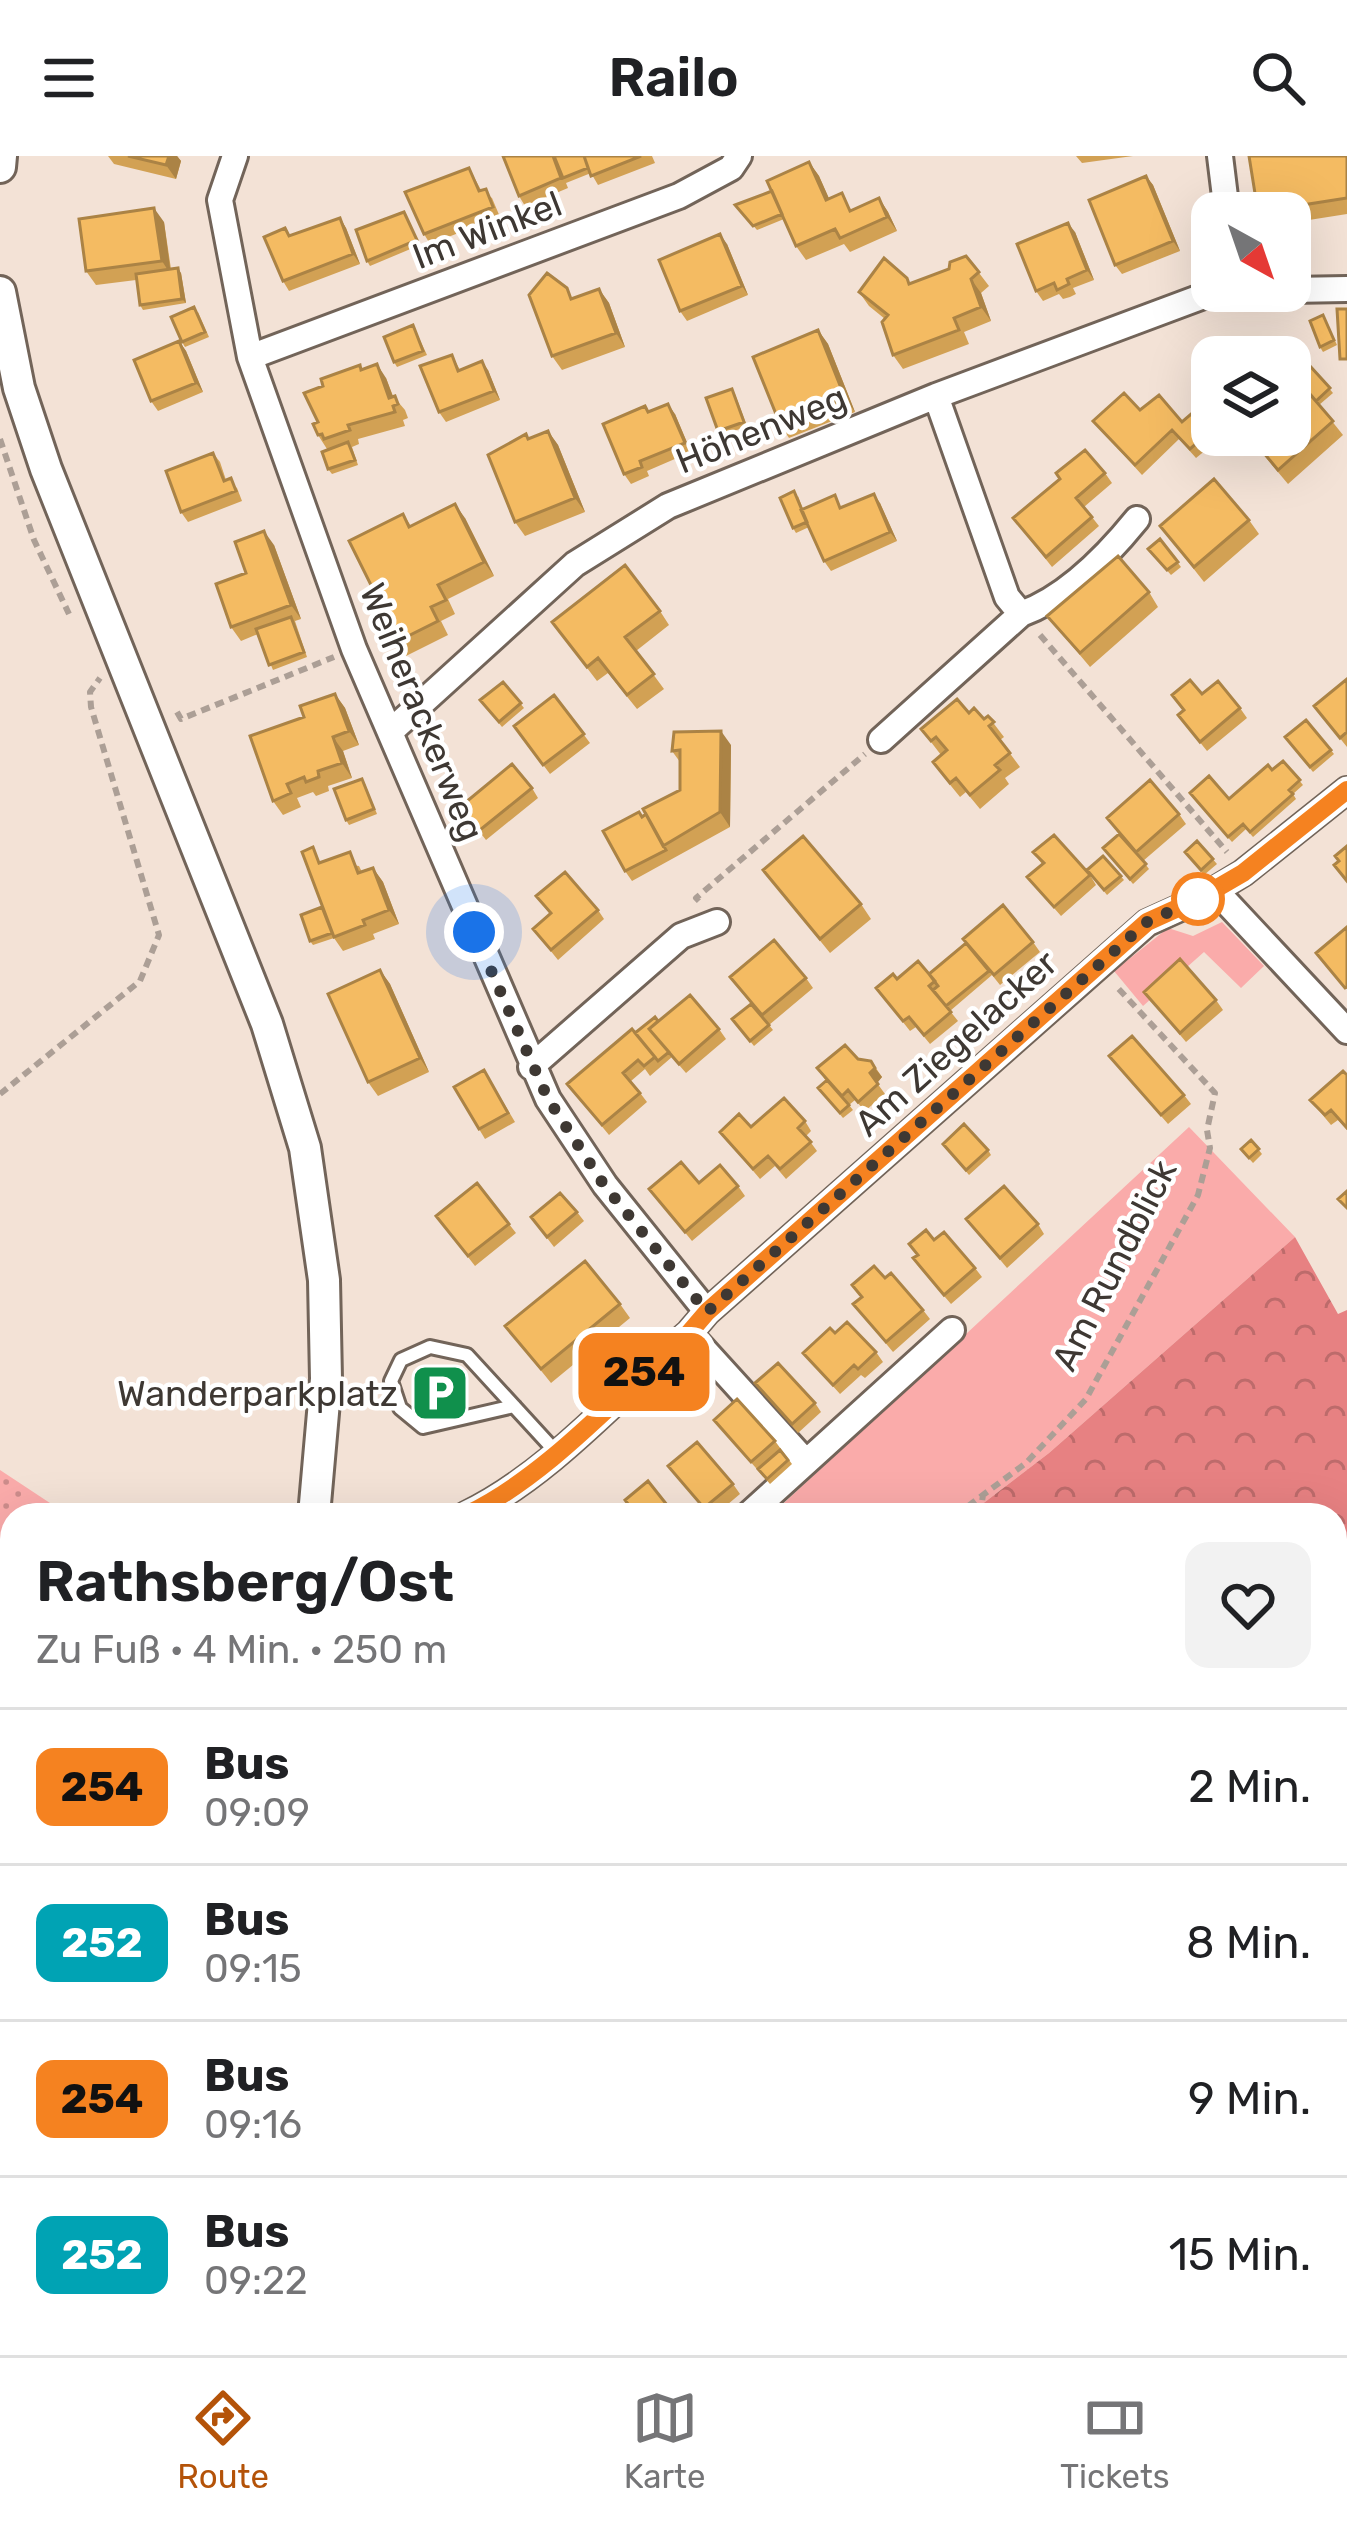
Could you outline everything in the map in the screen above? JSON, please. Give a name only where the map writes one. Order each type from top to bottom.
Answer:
[{"type":"street","points":[[0,167],[1,156]]},
{"type":"street","name":"Weiherackerweg","points":[[235,156],[220,200],[250,357],[354,649],[531,1067],[604,1185],[707,1312]]},
{"type":"street","name":"Im Winkel","points":[[250,357],[679,196],[731,168],[739,156]]},
{"type":"street","points":[[1220,156],[1225,192]]},
{"type":"street","points":[[1311,290],[1347,289]]},
{"type":"street","points":[[0,292],[19,388],[106,657],[267,1024],[305,1148],[325,1300],[326,1378],[315,1503]]},
{"type":"street","name":"Höhenweg","points":[[390,732],[575,564],[668,506],[936,396],[1191,301]]},
{"type":"street","points":[[936,396],[1007,597],[1021,614]]},
{"type":"street","points":[[881,740],[1021,614],[1045,606],[1118,542],[1137,519]]},
{"type":"street","name":"Am Ziegelacker","points":[[490,1503],[556,1452],[1147,922],[1243,873],[1347,790]]},
{"type":"street","points":[[1215,890],[1347,1031]]},
{"type":"street","points":[[531,1067],[681,936],[717,922]]},
{"type":"street","points":[[761,1503],[952,1330]]},
{"type":"street","points":[[689,1333],[806,1462]]},
{"type":"lane","points":[[514,1406],[423,1427],[400,1408],[391,1382],[401,1360],[430,1347],[467,1354],[556,1452]]},
{"type":"path","points":[[0,439],[34,540],[72,619]]},
{"type":"path","points":[[1021,614],[1243,873]]},
{"type":"path","points":[[170,701],[182,719],[354,649]]},
{"type":"path","points":[[0,1094],[140,981],[159,935],[91,707],[90,692],[100,679],[106,657]]},
{"type":"path","points":[[100,679],[106,657]]},
{"type":"path","points":[[717,922],[696,898],[881,740]]},
{"type":"path","name":"Am Rundblick","points":[[972,1503],[1027,1463],[1086,1399],[1198,1195],[1210,1148],[1207,1130],[1215,1094],[1098,966]]},
{"type":"path","points":[[982,1503],[983,1495]]},
{"type":"shaded area","points":[[1222,922],[1264,966],[1241,988],[1204,952],[1143,1006],[1114,971],[1168,928],[1193,936]]},
{"type":"shaded area","points":[[1189,1127],[1295,1237],[1049,1453],[984,1503],[784,1503]]},
{"type":"shaded area","points":[[0,1470],[50,1503],[0,1503]]},
{"type":"green space","points":[[1295,1237],[1338,1314],[1347,1310],[1347,1503],[984,1503],[1049,1453]]},
{"type":"building","points":[[128,156],[169,156],[166,165]]},
{"type":"building","points":[[503,156],[553,156],[561,178],[519,196]]},
{"type":"building","points":[[554,156],[584,156],[588,168],[563,178]]},
{"type":"building","points":[[584,156],[641,156],[591,176]]},
{"type":"building","points":[[1249,156],[1347,156],[1347,198],[1311,204],[1311,192],[1255,192]]},
{"type":"building","points":[[809,162],[826,200],[842,193],[850,211],[879,198],[887,217],[840,238],[835,229],[796,246],[767,181]]},
{"type":"building","points":[[469,168],[493,207],[424,234],[405,192]]},
{"type":"building","points":[[1146,176],[1173,241],[1115,265],[1089,200]]},
{"type":"building","points":[[772,191],[782,214],[753,226],[735,205]]},
{"type":"building","points":[[154,208],[162,261],[86,271],[79,219]]},
{"type":"building","points":[[404,212],[417,240],[367,261],[356,230]]},
{"type":"building","points":[[340,218],[353,254],[283,281],[264,237],[285,228],[289,236]]},
{"type":"building","points":[[1068,223],[1087,270],[1067,279],[1069,284],[1057,290],[1054,283],[1036,291],[1017,244]]},
{"type":"building","points":[[720,234],[742,286],[680,311],[659,260]]},
{"type":"building","points":[[966,256],[979,272],[971,279],[981,307],[954,318],[959,330],[893,355],[882,322],[888,315],[859,292],[884,258],[909,284],[949,269],[950,262]]},
{"type":"building","points":[[178,268],[182,299],[140,305],[136,274]]},
{"type":"building","points":[[547,273],[567,288],[571,299],[599,289],[616,333],[552,356],[529,295]]},
{"type":"building","points":[[194,307],[205,332],[182,342],[171,317]]},
{"type":"building","points":[[1337,309],[1347,309],[1347,359],[1340,359]]},
{"type":"building","points":[[1323,315],[1334,340],[1320,347],[1310,321]]},
{"type":"building","points":[[413,325],[423,351],[394,362],[384,337]]},
{"type":"building","points":[[818,330],[845,398],[780,424],[753,357]]},
{"type":"building","points":[[179,341],[196,383],[151,401],[134,360]]},
{"type":"building","points":[[452,355],[458,371],[482,361],[494,391],[439,412],[420,366]]},
{"type":"building","points":[[377,364],[389,398],[395,396],[398,404],[393,406],[395,412],[348,425],[350,430],[324,439],[318,435],[313,424],[318,422],[304,393],[323,386],[321,379]]},
{"type":"building","points":[[1311,367],[1330,388],[1316,401],[1311,395]]},
{"type":"building","points":[[732,389],[744,422],[718,431],[706,398]]},
{"type":"building","points":[[1124,393],[1140,410],[1159,395],[1182,422],[1191,414],[1191,448],[1172,430],[1135,465],[1093,421]]},
{"type":"building","points":[[1311,396],[1333,421],[1311,441]]},
{"type":"building","points":[[668,404],[685,443],[640,461],[642,467],[624,474],[603,424],[645,406],[648,412]]},
{"type":"building","points":[[548,431],[575,498],[515,522],[488,455],[526,434],[528,439]]},
{"type":"building","points":[[348,442],[355,460],[328,469],[322,452]]},
{"type":"building","points":[[1085,450],[1105,473],[1076,498],[1092,517],[1046,557],[1013,518],[1060,479],[1056,473]]},
{"type":"building","points":[[213,453],[224,481],[231,478],[236,491],[181,512],[166,471]]},
{"type":"building","points":[[1266,456],[1294,456],[1278,470]]},
{"type":"building","points":[[1214,479],[1249,520],[1194,567],[1160,526]]},
{"type":"building","points":[[794,491],[807,522],[793,528],[780,498]]},
{"type":"building","points":[[874,494],[890,532],[824,561],[801,510],[835,495],[840,508]]},
{"type":"building","points":[[455,504],[484,562],[438,585],[446,600],[431,607],[438,621],[392,644],[373,604],[379,601],[349,541],[403,514],[409,527]]},
{"type":"building","points":[[264,531],[291,605],[231,627],[216,584],[246,573],[235,542]]},
{"type":"building","points":[[1160,539],[1178,562],[1167,570],[1148,549]]},
{"type":"building","points":[[1118,556],[1149,592],[1080,653],[1047,616]]},
{"type":"building","points":[[625,565],[660,611],[625,637],[654,674],[627,695],[598,658],[587,667],[552,622]]},
{"type":"building","points":[[291,617],[304,652],[269,665],[256,629]]},
{"type":"building","points":[[1347,679],[1347,732],[1340,738],[1314,706]]},
{"type":"building","points":[[1190,680],[1202,694],[1218,681],[1240,708],[1200,742],[1178,715],[1184,710],[1172,695]]},
{"type":"building","points":[[503,682],[521,703],[499,722],[480,700]]},
{"type":"building","points":[[335,694],[349,731],[333,737],[342,763],[318,771],[319,777],[306,782],[304,777],[287,784],[291,793],[273,801],[250,736],[304,717],[300,706]]},
{"type":"building","points":[[554,695],[584,734],[543,765],[514,726]]},
{"type":"building","points":[[957,699],[969,713],[974,708],[994,722],[989,726],[1010,753],[995,765],[1000,770],[970,795],[956,778],[950,783],[933,762],[947,750],[921,729]]},
{"type":"building","points":[[1306,720],[1331,750],[1310,767],[1285,737]]},
{"type":"building","points":[[721,731],[720,812],[663,846],[643,809],[680,790],[680,750],[672,751],[674,732]]},
{"type":"building","points":[[1283,761],[1300,780],[1289,790],[1293,794],[1250,832],[1243,824],[1228,837],[1190,793],[1209,776],[1229,799],[1268,765],[1272,770]]},
{"type":"building","points":[[512,764],[532,788],[480,830],[460,807]]},
{"type":"building","points":[[362,779],[374,809],[346,820],[334,789]]},
{"type":"building","points":[[1150,780],[1179,814],[1136,852],[1107,818]]},
{"type":"building","points":[[639,812],[642,817],[646,814],[666,850],[625,871],[603,831]]},
{"type":"building","points":[[1119,834],[1146,864],[1130,879],[1103,848]]},
{"type":"building","points":[[1054,835],[1090,875],[1054,907],[1027,877],[1044,863],[1033,852]]},
{"type":"building","points":[[803,836],[861,904],[820,939],[763,870]]},
{"type":"building","points":[[1197,841],[1213,859],[1201,870],[1185,852]]},
{"type":"building","points":[[1347,846],[1347,881],[1334,865],[1339,861],[1335,856]]},
{"type":"building","points":[[313,847],[319,863],[350,852],[358,873],[373,868],[389,910],[334,937],[302,852]]},
{"type":"building","points":[[1103,856],[1121,876],[1104,890],[1087,870]]},
{"type":"building","points":[[565,872],[598,910],[551,950],[533,929],[551,913],[536,896]]},
{"type":"building","points":[[1003,905],[1033,942],[994,975],[963,939]]},
{"type":"building","points":[[322,907],[332,933],[310,941],[301,915]]},
{"type":"building","points":[[1347,927],[1347,987],[1345,988],[1316,953]]},
{"type":"building","points":[[774,940],[806,978],[762,1015],[730,977]]},
{"type":"building","points":[[966,943],[989,971],[946,1006],[933,990],[938,986],[929,974]]},
{"type":"building","points":[[1180,959],[1216,1000],[1180,1033],[1144,992]]},
{"type":"building","points":[[918,961],[935,981],[929,986],[951,1012],[924,1035],[909,1017],[903,1021],[876,988],[893,974],[897,979]]},
{"type":"building","points":[[380,970],[420,1058],[368,1082],[328,994]]},
{"type":"building","points":[[690,995],[719,1029],[679,1064],[649,1029]]},
{"type":"building","points":[[751,1004],[769,1025],[750,1041],[732,1019]]},
{"type":"building","points":[[655,1017],[658,1021],[649,1029],[669,1052],[658,1061],[635,1033]]},
{"type":"building","points":[[632,1029],[655,1057],[644,1066],[638,1060],[623,1073],[640,1093],[602,1125],[567,1084]]},
{"type":"building","points":[[1132,1036],[1184,1095],[1161,1115],[1109,1056]]},
{"type":"building","points":[[845,1045],[875,1068],[870,1073],[878,1084],[858,1102],[848,1090],[842,1096],[817,1068]]},
{"type":"building","points":[[484,1070],[508,1113],[479,1129],[454,1087]]},
{"type":"building","points":[[1343,1071],[1347,1075],[1347,1128],[1331,1110],[1325,1115],[1310,1100]]},
{"type":"building","points":[[827,1080],[849,1105],[840,1113],[818,1088]]},
{"type":"building","points":[[784,1098],[805,1121],[798,1128],[811,1142],[780,1169],[768,1156],[753,1169],[720,1132],[739,1114],[751,1127]]},
{"type":"building","points":[[964,1124],[988,1150],[966,1170],[943,1144]]},
{"type":"building","points":[[1251,1140],[1259,1149],[1249,1158],[1241,1149]]},
{"type":"building","points":[[681,1162],[699,1183],[720,1165],[738,1186],[685,1232],[649,1189]]},
{"type":"building","points":[[477,1183],[509,1224],[468,1256],[436,1216]]},
{"type":"building","points":[[1004,1186],[1038,1224],[1000,1258],[966,1219]]},
{"type":"building","points":[[560,1193],[577,1212],[547,1237],[531,1217]]},
{"type":"building","points":[[926,1230],[934,1240],[944,1232],[975,1268],[944,1295],[913,1258],[918,1255],[909,1244]]},
{"type":"building","points":[[585,1261],[620,1304],[541,1369],[505,1326]]},
{"type":"building","points":[[874,1266],[885,1278],[891,1273],[923,1310],[886,1342],[853,1304],[862,1297],[852,1285]]},
{"type":"building","points":[[847,1322],[876,1352],[833,1385],[803,1353],[830,1328],[835,1333]]},
{"type":"building","points":[[778,1363],[815,1403],[792,1424],[755,1383]]},
{"type":"building","points":[[737,1399],[775,1441],[751,1462],[714,1420]]},
{"type":"building","points":[[697,1442],[733,1484],[710,1503],[700,1503],[668,1466]]},
{"type":"building","points":[[780,1450],[788,1460],[767,1479],[758,1469]]},
{"type":"building","points":[[648,1481],[665,1503],[627,1503],[625,1500]]},
{"type":"bus line","name":"254","points":[[490,1503],[545,1462],[1147,922],[1243,873],[1347,790]]},
{"type":"place","name":"Wanderparkplatz","points":[[440,1393]]},
{"type":"route","points":[[474,932],[548,1099],[604,1185],[707,1312],[1147,922],[1198,899]]}]
